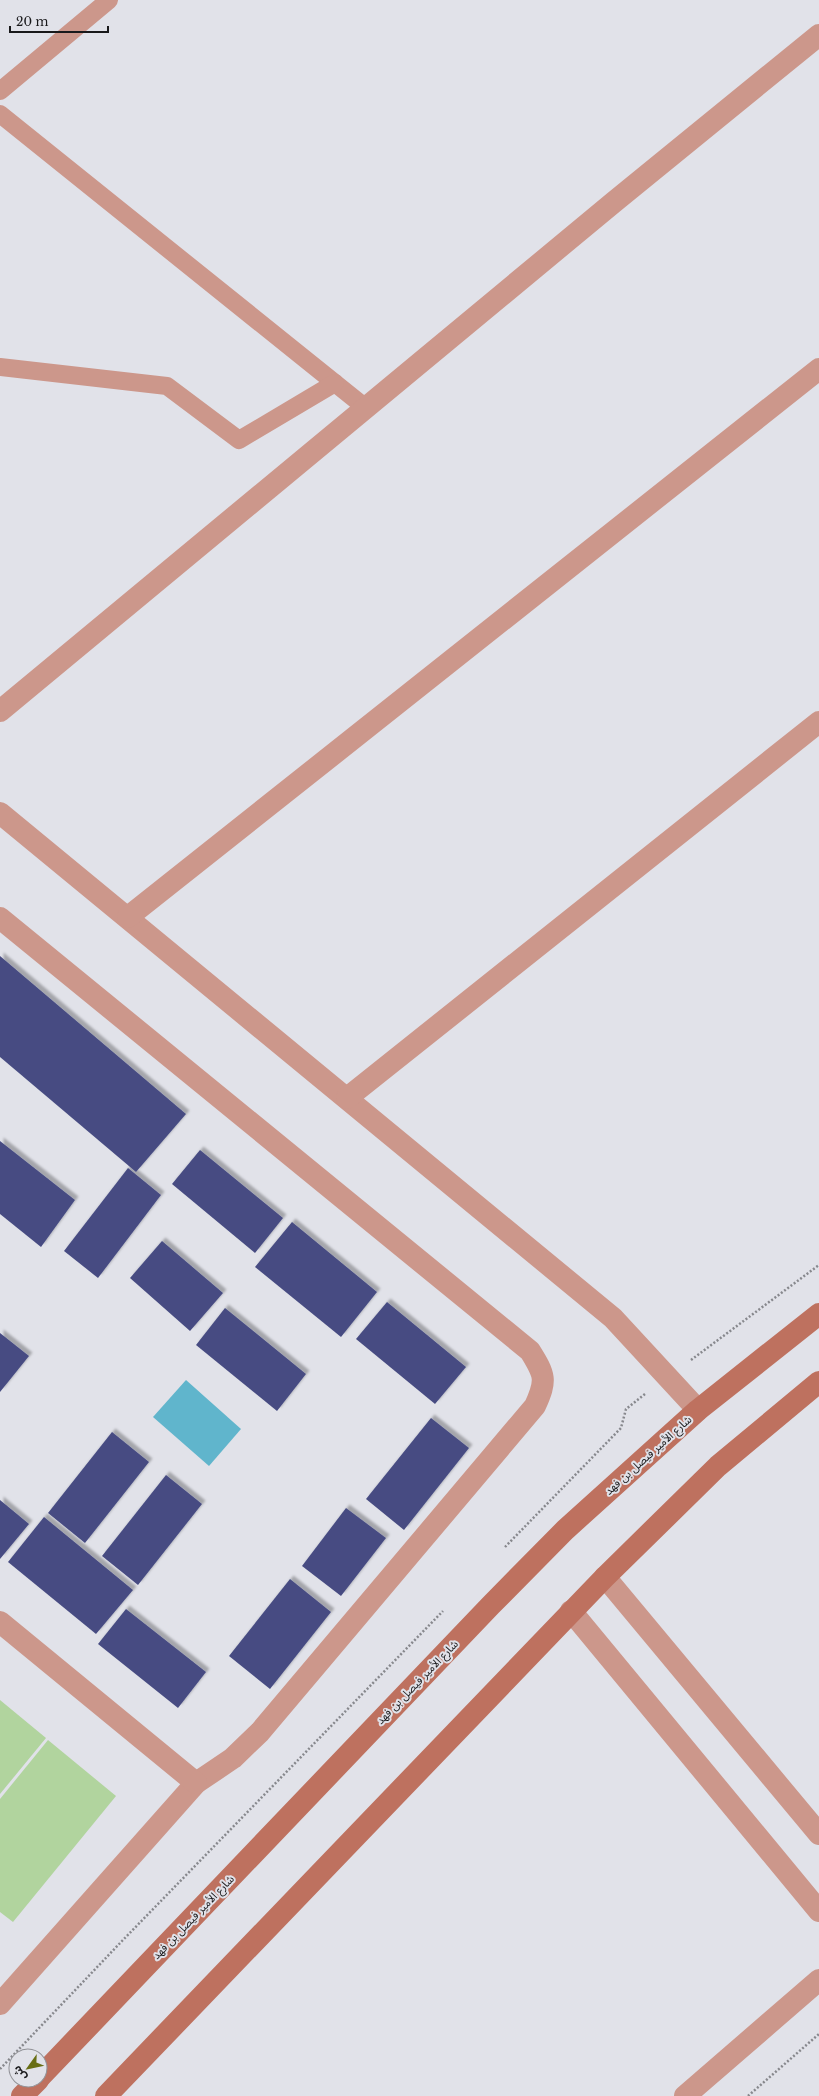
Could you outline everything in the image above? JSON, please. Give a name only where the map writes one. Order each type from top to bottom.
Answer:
[{"type":"main road","name":"شارع الأمير فيصل بن فهد","points":[[48,2069],[565,1530],[698,1410],[819,1314]]},
{"type":"main road","points":[[106,2096],[571,1611],[718,1466],[819,1382]]},
{"type":"main road","points":[[22,2096],[30,2088]]},
{"type":"street","points":[[0,711],[819,35]]},
{"type":"street","points":[[128,917],[819,369]]},
{"type":"street","points":[[348,1098],[819,722]]},
{"type":"street","points":[[0,812],[613,1318],[698,1410]]},
{"type":"street","points":[[0,918],[530,1351],[542,1370],[543,1389],[530,1412],[260,1732],[233,1758],[196,1783],[0,2004]]},
{"type":"street","points":[[605,1577],[819,1834]]},
{"type":"street","points":[[571,1611],[819,1911]]},
{"type":"street","points":[[0,1622],[196,1783]]},
{"type":"street","points":[[685,2096],[819,1980]]},
{"type":"lane","points":[[0,91],[109,0]]},
{"type":"lane","points":[[0,114],[366,408]]},
{"type":"lane","points":[[0,367],[167,386],[238,440],[336,383]]},
{"type":"path","points":[[748,2096],[819,2034]]},
{"type":"green space","points":[[0,1700],[46,1738],[0,1794]]},
{"type":"green space","points":[[48,1740],[116,1796],[13,1922],[0,1912],[0,1799]]},
{"type":"water","points":[[186,1380],[241,1429],[209,1466],[153,1417]]},
{"type":"building","points":[[0,956],[186,1114],[136,1172],[0,1057]]},
{"type":"building","points":[[0,1141],[75,1200],[41,1247],[0,1214]]},
{"type":"building","points":[[200,1150],[283,1218],[255,1253],[172,1184]]},
{"type":"building","points":[[128,1168],[161,1195],[98,1278],[64,1251]]},
{"type":"building","points":[[292,1222],[377,1292],[341,1337],[255,1267]]},
{"type":"building","points":[[162,1241],[223,1293],[190,1331],[130,1278]]},
{"type":"building","points":[[387,1302],[466,1367],[435,1404],[356,1339]]},
{"type":"building","points":[[225,1308],[306,1374],[277,1411],[196,1345]]},
{"type":"building","points":[[0,1333],[29,1356],[0,1392]]},
{"type":"building","points":[[431,1418],[469,1448],[404,1530],[366,1499]]},
{"type":"building","points":[[112,1432],[149,1462],[85,1543],[48,1513]]},
{"type":"building","points":[[166,1475],[202,1504],[138,1585],[102,1556]]},
{"type":"building","points":[[0,1500],[29,1524],[0,1559]]},
{"type":"building","points":[[346,1508],[386,1538],[341,1596],[302,1566]]},
{"type":"building","points":[[44,1517],[133,1590],[96,1634],[8,1562]]},
{"type":"building","points":[[290,1579],[331,1612],[270,1689],[229,1656]]},
{"type":"building","points":[[126,1609],[206,1672],[178,1708],[98,1644]]}]
